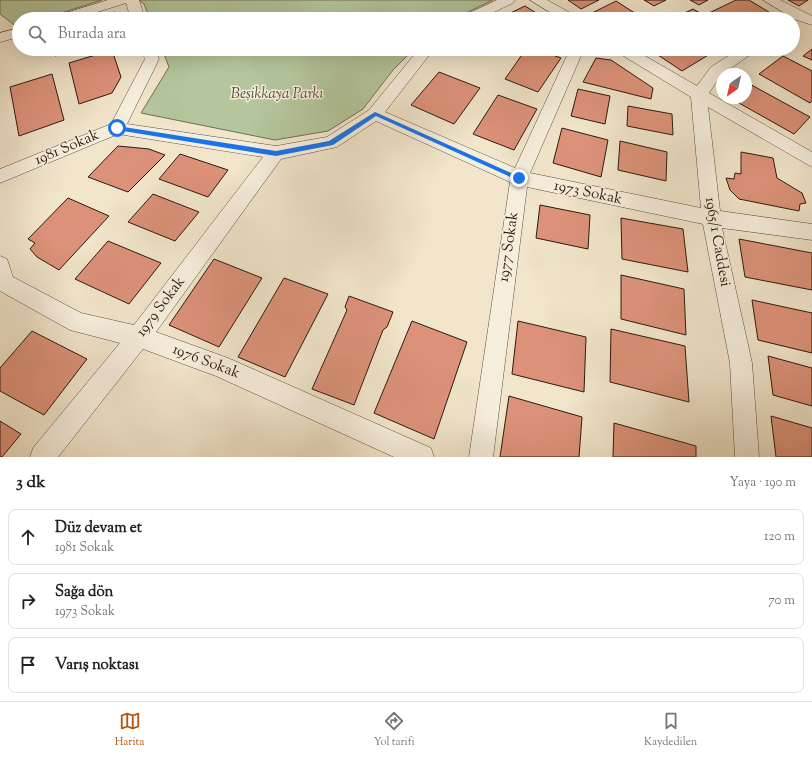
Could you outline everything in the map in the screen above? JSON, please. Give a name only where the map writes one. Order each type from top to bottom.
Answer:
[{"type":"street","points":[[83,12],[122,0]]},
{"type":"street","points":[[132,0],[136,12]]},
{"type":"street","points":[[483,12],[508,0]]},
{"type":"street","points":[[537,0],[558,12]]},
{"type":"street","points":[[770,0],[787,12]]},
{"type":"street","points":[[800,15],[812,7]]},
{"type":"street","points":[[800,19],[812,21]]},
{"type":"street","points":[[0,38],[12,34]]},
{"type":"street","points":[[117,128],[152,59],[151,56]]},
{"type":"street","name":"1981 Sokak","points":[[0,176],[117,128],[276,153],[331,143],[375,114],[421,56]]},
{"type":"street","name":"1977 Sokak","points":[[481,457],[519,178],[574,56]]},
{"type":"street","points":[[634,56],[812,160]]},
{"type":"street","points":[[699,95],[716,71],[738,56]]},
{"type":"street","name":"1965/1 Caddesi","points":[[699,95],[711,218],[740,363],[747,457]]},
{"type":"street","name":"1973 Sokak","points":[[375,114],[519,178],[711,218],[812,232]]},
{"type":"street","name":"1979 Sokak","points":[[42,457],[139,337],[276,153]]},
{"type":"street","name":"1976 Sokak","points":[[0,265],[6,283],[78,323],[139,337],[220,366],[422,457]]},
{"type":"green space","points":[[0,0],[102,0],[64,12],[12,12],[12,23],[0,14]]},
{"type":"green space","points":[[139,0],[493,0],[468,12],[147,12],[144,4]]},
{"type":"green space","name":"Beşikkaya Parkı","points":[[165,56],[407,56],[393,70],[363,109],[328,131],[275,140],[141,113],[169,67]]},
{"type":"building","points":[[568,0],[599,0],[581,9]]},
{"type":"building","points":[[644,0],[666,0],[654,6]]},
{"type":"building","points":[[690,0],[708,0],[699,5]]},
{"type":"building","points":[[736,0],[749,0],[769,12],[711,12]]},
{"type":"building","points":[[788,0],[808,0],[799,6]]},
{"type":"building","points":[[616,1],[633,12],[594,12]]},
{"type":"building","points":[[525,6],[535,12],[512,12]]},
{"type":"building","points":[[693,9],[698,12],[687,12]]},
{"type":"building","points":[[812,49],[812,60],[803,56]]},
{"type":"building","points":[[92,56],[114,56],[121,77],[112,93],[79,104],[69,63]]},
{"type":"building","points":[[521,56],[555,56],[561,58],[538,92],[505,79]]},
{"type":"building","points":[[660,56],[707,56],[682,71]]},
{"type":"building","points":[[783,56],[812,71],[812,101],[810,103],[759,74]]},
{"type":"building","points":[[596,58],[611,60],[653,88],[651,99],[583,82]]},
{"type":"building","points":[[439,72],[480,88],[454,124],[411,105]]},
{"type":"building","points":[[52,74],[64,120],[19,136],[10,87]]},
{"type":"building","points":[[752,85],[810,117],[794,134],[741,104],[752,104]]},
{"type":"building","points":[[578,89],[610,96],[605,124],[571,116]]},
{"type":"building","points":[[498,95],[537,109],[514,150],[473,134]]},
{"type":"building","points":[[628,106],[672,114],[673,135],[627,126]]},
{"type":"building","points":[[562,128],[608,140],[601,177],[553,163]]},
{"type":"building","points":[[620,141],[667,152],[666,181],[618,170]]},
{"type":"building","points":[[118,146],[149,149],[165,155],[128,192],[88,177]]},
{"type":"building","points":[[741,152],[773,158],[777,178],[802,193],[806,203],[800,204],[799,211],[739,199],[730,190],[726,178],[734,179],[735,173],[741,174]]},
{"type":"building","points":[[180,154],[228,170],[208,197],[159,179]]},
{"type":"building","points":[[153,194],[199,212],[175,241],[128,222]]},
{"type":"building","points":[[68,198],[109,216],[59,270],[37,257],[30,249],[35,243],[28,239]]},
{"type":"building","points":[[540,205],[590,215],[588,249],[536,238]]},
{"type":"building","points":[[621,218],[683,229],[688,272],[622,259]]},
{"type":"building","points":[[739,239],[812,253],[812,290],[745,277]]},
{"type":"building","points":[[108,241],[161,263],[129,304],[75,279]]},
{"type":"building","points":[[214,259],[262,278],[219,347],[169,325]]},
{"type":"building","points":[[621,275],[684,289],[686,335],[621,319]]},
{"type":"building","points":[[284,278],[328,294],[285,377],[238,357]]},
{"type":"building","points":[[349,296],[393,312],[387,327],[383,330],[354,405],[312,389],[347,310],[345,307]]},
{"type":"building","points":[[752,300],[812,313],[812,353],[758,340]]},
{"type":"building","points":[[412,321],[467,342],[434,439],[374,413]]},
{"type":"building","points":[[518,321],[586,337],[584,392],[512,374]]},
{"type":"building","points":[[611,329],[685,346],[689,402],[610,382]]},
{"type":"building","points":[[32,331],[87,359],[44,415],[0,391],[0,368]]},
{"type":"building","points":[[768,356],[812,368],[812,406],[773,395]]},
{"type":"building","points":[[509,396],[582,417],[579,457],[500,457]]},
{"type":"building","points":[[771,416],[812,428],[812,457],[776,457]]},
{"type":"building","points":[[0,421],[21,434],[2,457],[0,457]]},
{"type":"building","points":[[614,423],[696,446],[696,457],[613,457]]},
{"type":"route","points":[[117,128],[276,153],[331,143],[375,114],[519,178]]}]
